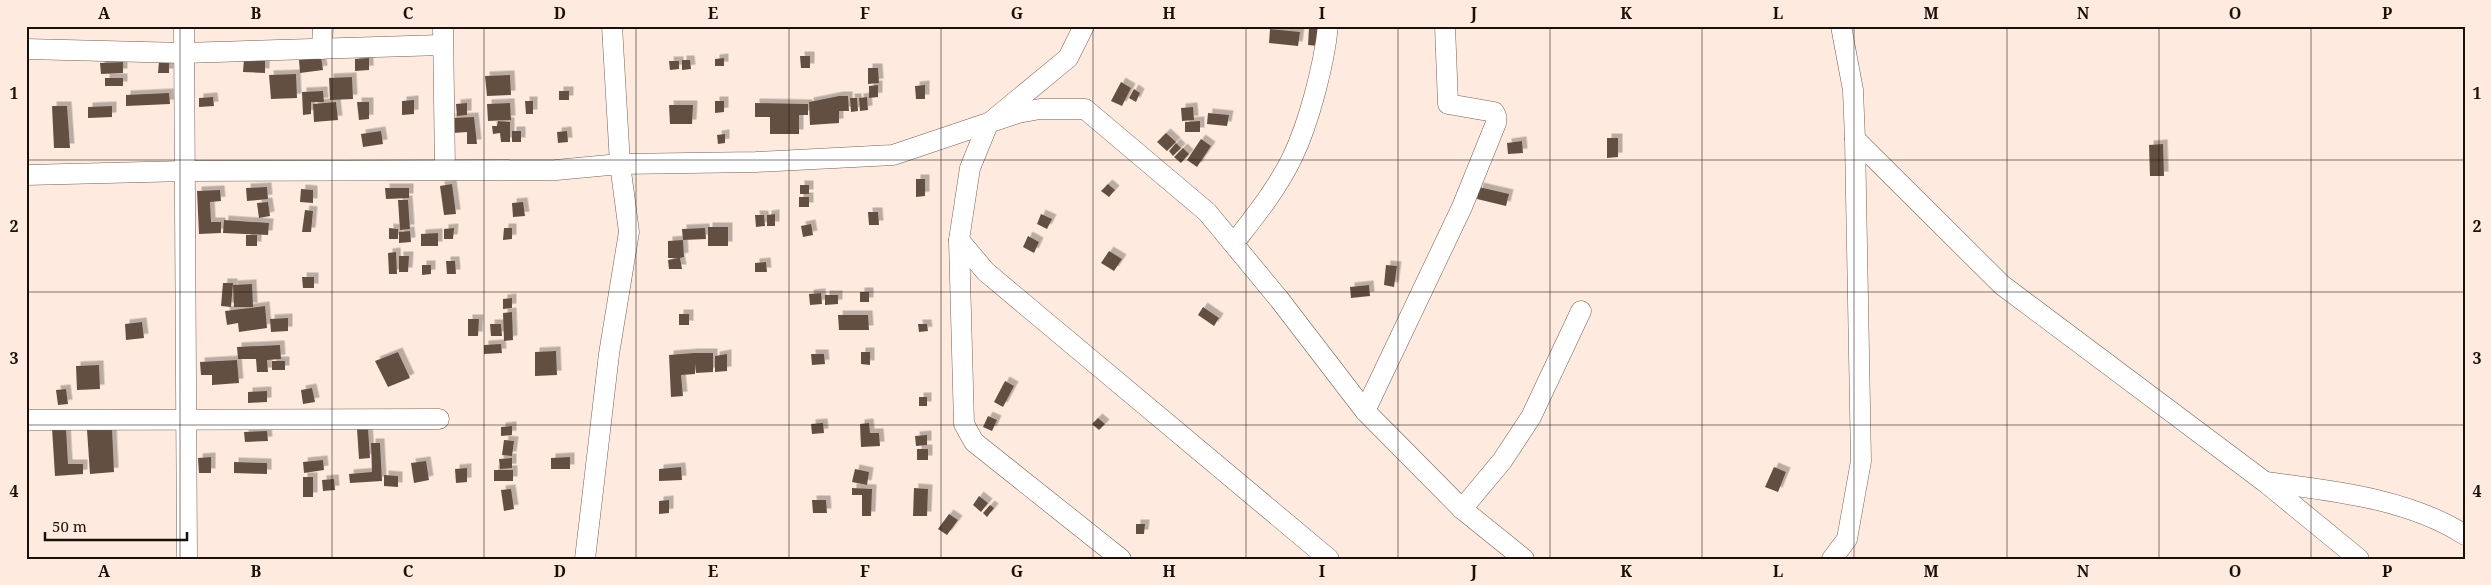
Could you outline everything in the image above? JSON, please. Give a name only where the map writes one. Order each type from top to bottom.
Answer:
[{"type":"street","points":[[184,26],[187,559]]},
{"type":"street","points":[[322,49],[323,26]]},
{"type":"street","points":[[585,559],[609,354],[629,232],[620,164],[612,26]]},
{"type":"street","points":[[1084,26],[1068,58],[988,124],[970,168],[959,240],[964,424],[974,442],[1121,559]]},
{"type":"street","points":[[1234,243],[1270,196],[1293,158],[1310,106],[1328,26]]},
{"type":"street","points":[[1365,411],[1462,207],[1496,123],[1494,112],[1448,104],[1446,96],[1445,26]]},
{"type":"street","points":[[1832,559],[1847,539],[1861,462],[1853,90],[1841,26]]},
{"type":"street","points":[[26,49],[184,53],[322,49],[442,36],[445,170]]},
{"type":"street","points":[[26,175],[186,171],[556,170],[620,164],[756,162],[893,155],[1018,113],[1040,109],[1085,109],[1207,212],[1234,243],[1365,411],[1462,509],[1524,559]]},
{"type":"street","points":[[1855,139],[2002,285],[2265,482],[2359,559]]},
{"type":"street","points":[[959,240],[986,272],[1329,559]]},
{"type":"street","points":[[1462,509],[1502,461],[1531,417],[1581,311]]},
{"type":"street","points":[[26,420],[439,419]]},
{"type":"street","points":[[2265,482],[2340,492],[2400,507],[2444,522],[2465,536]]},
{"type":"building","points":[[1309,28],[1320,29],[1318,46],[1308,45]]},
{"type":"building","points":[[1270,29],[1300,32],[1298,46],[1269,43]]},
{"type":"building","points":[[800,56],[810,56],[810,68],[801,68]]},
{"type":"building","points":[[321,57],[323,70],[300,73],[299,60]]},
{"type":"building","points":[[369,58],[369,70],[355,71],[355,59]]},
{"type":"building","points":[[724,58],[724,66],[715,66],[715,59]]},
{"type":"building","points":[[244,59],[265,60],[265,73],[243,72]]},
{"type":"building","points":[[682,60],[690,60],[691,69],[682,70]]},
{"type":"building","points":[[159,61],[169,61],[169,73],[158,73]]},
{"type":"building","points":[[669,61],[679,61],[679,69],[670,70]]},
{"type":"building","points":[[123,62],[123,73],[101,74],[100,63]]},
{"type":"building","points":[[868,68],[878,68],[879,83],[868,84]]},
{"type":"building","points":[[296,74],[297,98],[271,99],[269,75]]},
{"type":"building","points":[[510,75],[511,95],[487,96],[485,76]]},
{"type":"building","points":[[352,77],[353,99],[330,100],[329,78]]},
{"type":"building","points":[[105,78],[123,78],[123,86],[105,86]]},
{"type":"building","points":[[1121,82],[1131,88],[1122,106],[1111,101]]},
{"type":"building","points":[[878,85],[878,97],[869,98],[869,86]]},
{"type":"building","points":[[925,85],[925,99],[916,99],[915,86]]},
{"type":"building","points":[[1134,89],[1140,93],[1136,102],[1129,98]]},
{"type":"building","points":[[323,91],[324,102],[311,102],[311,114],[303,115],[302,92]]},
{"type":"building","points":[[559,91],[569,91],[569,100],[559,100]]},
{"type":"building","points":[[169,93],[170,104],[126,106],[126,95]]},
{"type":"building","points":[[848,96],[849,111],[839,111],[839,123],[810,125],[809,102]]},
{"type":"building","points":[[213,97],[214,106],[199,107],[199,98]]},
{"type":"building","points":[[867,97],[868,110],[860,111],[859,98]]},
{"type":"building","points":[[850,98],[857,98],[858,111],[851,112]]},
{"type":"building","points":[[414,100],[414,114],[402,115],[402,101]]},
{"type":"building","points":[[525,101],[533,101],[533,114],[526,114]]},
{"type":"building","points":[[715,101],[724,101],[724,112],[715,113]]},
{"type":"building","points":[[336,102],[338,120],[314,122],[313,104]]},
{"type":"building","points":[[357,102],[369,102],[369,119],[359,120]]},
{"type":"building","points":[[467,103],[467,115],[457,116],[456,104]]},
{"type":"building","points":[[510,103],[511,120],[488,121],[487,104]]},
{"type":"building","points":[[755,103],[808,104],[808,115],[799,115],[799,134],[770,134],[770,117],[755,117]]},
{"type":"building","points":[[669,105],[693,105],[692,124],[670,124]]},
{"type":"building","points":[[52,106],[67,106],[70,148],[54,148]]},
{"type":"building","points":[[112,106],[112,117],[88,118],[88,107]]},
{"type":"building","points":[[1193,107],[1194,120],[1182,121],[1181,108]]},
{"type":"building","points":[[1208,113],[1229,115],[1227,126],[1207,124]]},
{"type":"building","points":[[474,117],[477,144],[467,144],[467,132],[453,133],[451,118]]},
{"type":"building","points":[[498,121],[510,122],[510,142],[501,142],[500,133],[493,134],[492,126],[497,126]]},
{"type":"building","points":[[1200,121],[1200,132],[1185,132],[1185,122]]},
{"type":"building","points":[[381,131],[383,144],[363,147],[361,134]]},
{"type":"building","points":[[512,131],[521,131],[521,142],[512,142]]},
{"type":"building","points":[[567,131],[568,142],[558,143],[557,132]]},
{"type":"building","points":[[1166,133],[1176,142],[1167,151],[1157,142]]},
{"type":"building","points":[[725,134],[725,143],[718,144],[717,135]]},
{"type":"building","points":[[1607,138],[1618,138],[1618,157],[1607,158]]},
{"type":"building","points":[[1201,139],[1211,146],[1197,167],[1187,160]]},
{"type":"building","points":[[1522,141],[1523,153],[1508,154],[1507,143]]},
{"type":"building","points":[[1176,143],[1181,148],[1173,156],[1169,151]]},
{"type":"building","points":[[2163,144],[2164,176],[2150,176],[2149,145]]},
{"type":"building","points":[[1183,148],[1189,154],[1181,163],[1174,157]]},
{"type":"building","points":[[916,179],[925,179],[925,196],[916,197]]},
{"type":"building","points":[[452,184],[456,214],[444,215],[440,186]]},
{"type":"building","points":[[1108,184],[1115,190],[1109,197],[1101,191]]},
{"type":"building","points":[[800,185],[809,185],[809,194],[800,194]]},
{"type":"building","points":[[267,187],[268,199],[247,201],[246,188]]},
{"type":"building","points":[[1479,187],[1509,194],[1506,206],[1477,199]]},
{"type":"building","points":[[385,188],[409,188],[409,198],[386,199]]},
{"type":"building","points":[[301,189],[313,190],[313,203],[300,202]]},
{"type":"building","points":[[220,190],[221,201],[210,202],[211,222],[221,222],[221,233],[199,234],[197,191]]},
{"type":"building","points":[[799,197],[809,197],[809,207],[799,207]]},
{"type":"building","points":[[398,200],[408,200],[410,229],[400,230]]},
{"type":"building","points":[[268,202],[270,216],[259,218],[257,203]]},
{"type":"building","points":[[523,202],[525,216],[513,217],[512,203]]},
{"type":"building","points":[[305,210],[313,211],[311,232],[302,232]]},
{"type":"building","points":[[868,212],[878,212],[879,225],[869,225]]},
{"type":"building","points":[[775,214],[775,226],[767,226],[767,215]]},
{"type":"building","points":[[1041,214],[1052,219],[1047,229],[1037,224]]},
{"type":"building","points":[[755,215],[764,215],[765,226],[756,227]]},
{"type":"building","points":[[224,220],[269,223],[268,235],[223,233]]},
{"type":"building","points":[[811,224],[813,235],[803,237],[801,226]]},
{"type":"building","points":[[708,227],[728,227],[728,246],[708,246]]},
{"type":"building","points":[[389,228],[398,229],[398,239],[389,239]]},
{"type":"building","points":[[454,228],[453,239],[444,239],[444,229]]},
{"type":"building","points":[[504,228],[512,228],[512,239],[503,240]]},
{"type":"building","points":[[705,228],[706,239],[683,240],[682,229]]},
{"type":"building","points":[[410,231],[411,242],[399,243],[399,232]]},
{"type":"building","points":[[438,233],[438,246],[421,246],[421,234]]},
{"type":"building","points":[[246,235],[257,235],[257,246],[246,246]]},
{"type":"building","points":[[1028,236],[1039,242],[1034,253],[1023,247]]},
{"type":"building","points":[[683,240],[684,257],[680,258],[682,269],[669,269],[668,260],[678,258],[668,258],[668,241]]},
{"type":"building","points":[[1109,251],[1122,259],[1114,271],[1101,263]]},
{"type":"building","points":[[396,252],[397,274],[389,274],[388,253]]},
{"type":"building","points":[[399,256],[409,256],[408,272],[399,272]]},
{"type":"building","points":[[446,261],[455,261],[456,274],[447,274]]},
{"type":"building","points":[[766,262],[767,272],[755,272],[755,263]]},
{"type":"building","points":[[422,265],[431,265],[431,274],[422,275]]},
{"type":"building","points":[[1386,265],[1397,266],[1394,287],[1384,285]]},
{"type":"building","points":[[302,277],[314,277],[314,288],[303,288]]},
{"type":"building","points":[[223,283],[233,283],[231,307],[221,306]]},
{"type":"building","points":[[252,284],[253,307],[234,307],[233,285]]},
{"type":"building","points":[[1369,285],[1370,296],[1351,298],[1350,287]]},
{"type":"building","points":[[860,292],[869,292],[869,302],[860,302]]},
{"type":"building","points":[[821,293],[822,304],[810,305],[809,294]]},
{"type":"building","points":[[825,295],[838,295],[838,304],[825,305]]},
{"type":"building","points":[[512,298],[512,308],[503,309],[503,299]]},
{"type":"building","points":[[265,306],[267,328],[239,332],[238,323],[227,325],[225,311]]},
{"type":"building","points":[[1203,307],[1219,318],[1214,326],[1198,315]]},
{"type":"building","points":[[512,312],[513,340],[504,341],[503,313]]},
{"type":"building","points":[[679,314],[689,314],[689,325],[679,325]]},
{"type":"building","points":[[838,315],[868,315],[869,330],[839,330]]},
{"type":"building","points":[[288,318],[288,331],[271,332],[270,319]]},
{"type":"building","points":[[468,319],[479,319],[478,336],[468,336]]},
{"type":"building","points":[[142,322],[144,338],[126,340],[125,324]]},
{"type":"building","points":[[490,324],[501,324],[502,336],[491,336]]},
{"type":"building","points":[[918,324],[927,324],[928,331],[919,332]]},
{"type":"building","points":[[501,344],[502,353],[484,354],[484,345]]},
{"type":"building","points":[[280,345],[281,359],[267,360],[268,372],[257,372],[256,359],[238,359],[237,347]]},
{"type":"building","points":[[556,351],[557,375],[535,376],[535,352]]},
{"type":"building","points":[[398,352],[410,378],[388,387],[375,361]]},
{"type":"building","points":[[861,352],[870,352],[870,365],[861,364]]},
{"type":"building","points":[[713,353],[713,372],[696,373],[695,363],[695,374],[681,375],[683,396],[671,397],[669,355]]},
{"type":"building","points":[[727,354],[727,371],[715,372],[715,356]]},
{"type":"building","points":[[811,354],[824,354],[825,364],[812,365]]},
{"type":"building","points":[[237,360],[239,383],[212,385],[212,375],[201,375],[200,362]]},
{"type":"building","points":[[272,361],[285,361],[285,370],[272,370]]},
{"type":"building","points":[[99,365],[100,389],[77,390],[76,366]]},
{"type":"building","points":[[1005,381],[1014,386],[1003,407],[994,402]]},
{"type":"building","points":[[312,388],[315,402],[303,404],[301,390]]},
{"type":"building","points":[[66,389],[68,404],[58,405],[56,390]]},
{"type":"building","points":[[267,391],[267,402],[248,403],[248,392]]},
{"type":"building","points":[[919,397],[927,397],[927,406],[919,406]]},
{"type":"building","points":[[988,416],[997,420],[992,431],[983,427]]},
{"type":"building","points":[[1098,418],[1105,424],[1099,430],[1092,424]]},
{"type":"building","points":[[823,423],[824,433],[812,434],[811,424]]},
{"type":"building","points":[[869,423],[870,433],[879,433],[880,446],[861,447],[860,424]]},
{"type":"building","points":[[512,426],[512,435],[501,436],[501,427]]},
{"type":"building","points":[[52,428],[66,428],[68,464],[83,464],[83,474],[55,476]]},
{"type":"building","points":[[112,428],[114,472],[90,474],[87,430]]},
{"type":"building","points":[[368,428],[370,458],[359,459],[357,429]]},
{"type":"building","points":[[267,431],[268,441],[245,442],[244,432]]},
{"type":"building","points":[[927,435],[927,445],[916,446],[915,436]]},
{"type":"building","points":[[504,440],[514,441],[512,456],[502,455]]},
{"type":"building","points":[[371,443],[380,443],[382,481],[350,483],[349,474],[372,472]]},
{"type":"building","points":[[917,449],[928,449],[928,460],[917,460]]},
{"type":"building","points":[[211,457],[211,473],[199,473],[198,458]]},
{"type":"building","points":[[570,457],[570,469],[551,469],[551,458]]},
{"type":"building","points":[[512,458],[512,468],[500,469],[499,459]]},
{"type":"building","points":[[323,460],[324,470],[304,473],[303,462]]},
{"type":"building","points":[[426,461],[429,480],[414,483],[411,463]]},
{"type":"building","points":[[234,462],[267,463],[267,474],[234,473]]},
{"type":"building","points":[[681,467],[682,480],[659,481],[659,469]]},
{"type":"building","points":[[1774,467],[1786,472],[1778,492],[1765,487]]},
{"type":"building","points":[[467,468],[467,482],[456,483],[455,469]]},
{"type":"building","points":[[855,469],[869,472],[867,485],[852,482]]},
{"type":"building","points":[[494,470],[513,470],[513,481],[494,481]]},
{"type":"building","points":[[384,475],[398,476],[398,487],[384,486]]},
{"type":"building","points":[[303,477],[313,477],[313,497],[303,497]]},
{"type":"building","points":[[334,479],[335,490],[323,491],[322,480]]},
{"type":"building","points":[[852,488],[872,489],[871,516],[862,516],[862,495],[852,495]]},
{"type":"building","points":[[914,488],[928,489],[927,516],[913,516]]},
{"type":"building","points":[[511,489],[514,509],[504,511],[501,490]]},
{"type":"building","points":[[979,496],[988,503],[981,512],[973,505]]},
{"type":"building","points":[[669,500],[669,513],[659,514],[659,501]]},
{"type":"building","points":[[812,500],[826,500],[827,513],[813,513]]},
{"type":"building","points":[[990,505],[994,508],[987,517],[983,513]]},
{"type":"building","points":[[949,514],[958,520],[947,535],[938,529]]},
{"type":"building","points":[[1136,524],[1145,524],[1144,534],[1136,534]]}]
